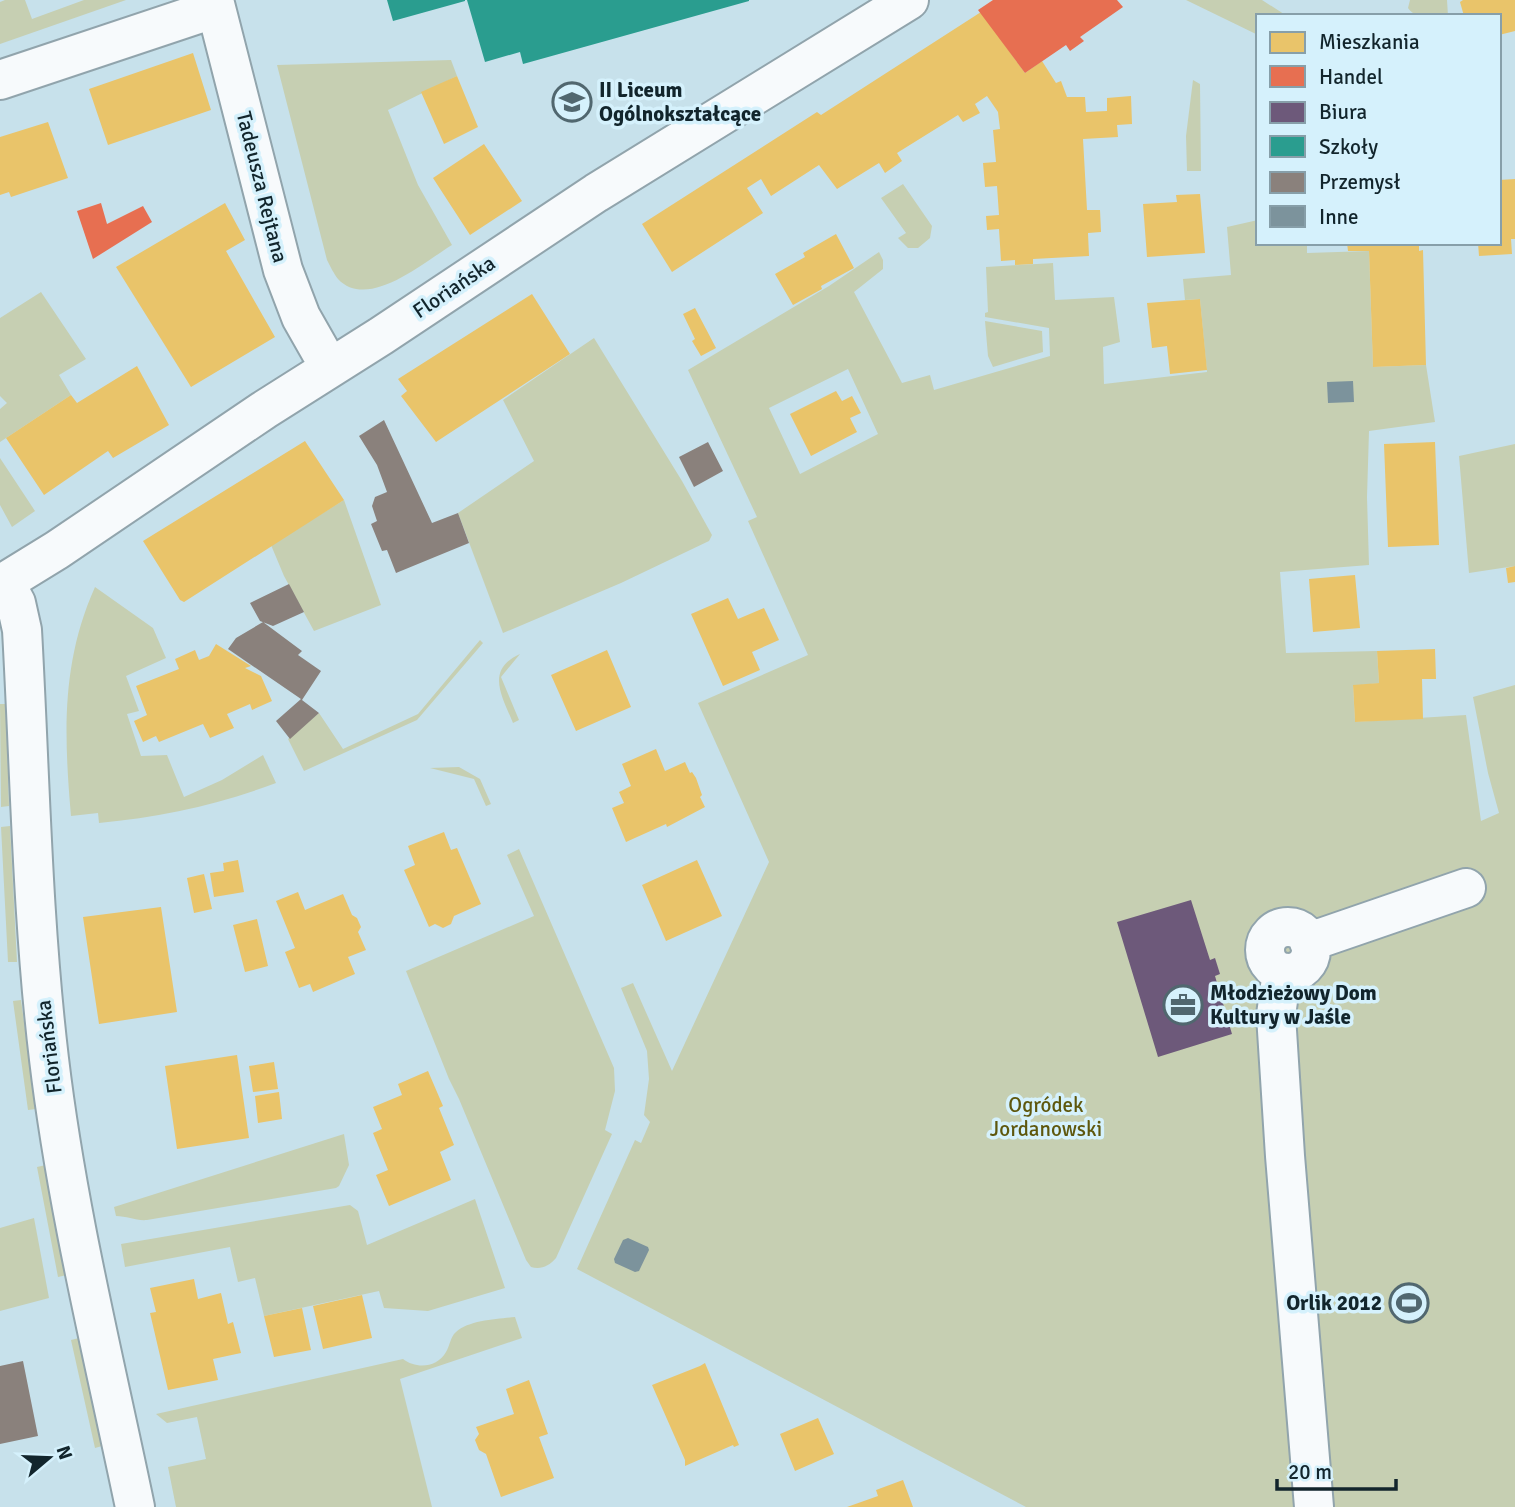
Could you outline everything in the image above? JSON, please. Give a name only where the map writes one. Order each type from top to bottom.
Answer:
[{"type":"street","name":"Floriańska","points":[[135,1507],[80,1238],[49,1060],[41,984],[22,630],[16,603],[3,584],[596,193],[806,66],[909,0]]},
{"type":"street","name":"Tadeusza Rejtana","points":[[215,4],[283,270],[301,317],[330,368]]},
{"type":"street","points":[[0,80],[215,4]]},
{"type":"street","points":[[1314,1507],[1276,1015],[1282,972],[1266,958],[1266,942],[1276,930],[1292,928],[1299,930],[1309,942],[1466,888]]},
{"type":"green space","points":[[25,0],[32,19],[84,0],[126,0],[0,44],[0,2]]},
{"type":"green space","points":[[1186,0],[1262,0],[1284,14],[1256,14],[1256,34]]},
{"type":"green space","points":[[1410,0],[1447,0],[1448,14],[1416,14],[1408,8]]},
{"type":"green space","points":[[451,60],[457,76],[388,110],[418,185],[452,245],[412,272],[380,287],[365,290],[350,287],[338,279],[327,260],[277,65]]},
{"type":"green space","points":[[1193,80],[1200,84],[1201,171],[1187,171],[1186,136]]},
{"type":"green space","points":[[903,184],[932,226],[930,238],[918,248],[908,248],[898,238],[906,233],[881,198]]},
{"type":"green space","name":"Ogródek Jordanowski","points":[[1256,220],[1256,245],[1307,245],[1307,253],[1369,251],[1373,367],[1426,365],[1435,422],[1369,431],[1369,565],[1280,572],[1286,653],[1377,651],[1379,683],[1353,686],[1355,722],[1466,715],[1481,821],[1499,813],[1473,697],[1515,685],[1515,1507],[1026,1507],[577,1269],[635,1140],[641,1143],[650,1122],[644,1115],[649,1079],[647,1051],[621,988],[633,983],[672,1071],[769,862],[698,703],[808,655],[748,521],[757,517],[688,370],[829,286],[879,252],[883,269],[854,292],[902,383],[930,375],[934,390],[1050,356],[1049,328],[985,317],[988,312],[986,267],[1053,263],[1055,300],[1114,297],[1120,342],[1103,347],[1104,384],[1207,372],[1200,299],[1185,300],[1183,279],[1231,275],[1227,227]],"holes":[[[848,369],[878,434],[800,474],[769,408]]]},
{"type":"green space","points":[[41,292],[86,359],[59,375],[71,395],[0,442],[0,409],[7,403],[0,396],[0,318]]},
{"type":"green space","points":[[985,321],[1042,331],[1043,352],[993,367],[988,356]]},
{"type":"green space","points":[[594,338],[712,535],[709,541],[621,583],[503,633],[458,513],[534,461],[503,400]]},
{"type":"green space","points":[[1515,444],[1515,566],[1469,573],[1459,456]]},
{"type":"green space","points":[[0,458],[35,511],[12,527],[0,505]]},
{"type":"green space","points":[[344,500],[381,605],[314,631],[284,576],[271,545]]},
{"type":"green space","points":[[95,587],[153,628],[166,658],[126,676],[139,711],[127,714],[141,756],[167,755],[184,797],[222,780],[263,755],[276,783],[211,804],[144,817],[99,823],[98,813],[71,816],[67,728],[71,671],[84,615]]},
{"type":"green space","points":[[480,640],[483,643],[417,720],[304,771],[288,739],[319,713],[343,749],[418,714]]},
{"type":"green space","points":[[520,654],[501,677],[519,720],[513,723],[499,684],[503,668],[509,660]]},
{"type":"green space","points":[[0,704],[6,704],[9,806],[1,807]]},
{"type":"green space","points":[[459,767],[480,779],[491,804],[486,806],[474,779],[430,768]]},
{"type":"green space","points":[[10,826],[17,962],[8,962],[1,827]]},
{"type":"green space","points":[[519,849],[614,1068],[615,1091],[605,1130],[612,1134],[556,1258],[541,1268],[531,1267],[526,1260],[406,971],[534,916],[507,855]]},
{"type":"green space","points":[[21,1000],[36,1109],[28,1110],[13,1001]]},
{"type":"green space","points":[[344,1134],[349,1165],[336,1188],[147,1220],[116,1216],[114,1207]]},
{"type":"green space","points":[[46,1165],[67,1275],[58,1277],[37,1167]]},
{"type":"green space","points":[[475,1199],[505,1288],[428,1311],[384,1308],[379,1291],[264,1316],[255,1278],[238,1282],[230,1247],[125,1267],[121,1244],[350,1205],[358,1211],[367,1245]]},
{"type":"green space","points":[[34,1218],[49,1298],[0,1311],[0,1228]]},
{"type":"green space","points":[[515,1317],[522,1338],[400,1379],[432,1507],[176,1507],[168,1467],[206,1459],[197,1417],[167,1423],[156,1414],[403,1359],[414,1364],[432,1364],[442,1357],[454,1334],[462,1328],[484,1321]]},
{"type":"green space","points":[[79,1338],[102,1446],[95,1448],[71,1340]]},
{"type":"building: Mieszkania","points":[[1515,0],[1515,31],[1501,34],[1501,14],[1463,14],[1460,2]]},
{"type":"building: Mieszkania","points":[[981,12],[1025,73],[1042,61],[1056,83],[1061,81],[1067,97],[1085,97],[1086,112],[1107,111],[1107,98],[1131,96],[1132,124],[1117,125],[1118,137],[1083,139],[1087,210],[1100,210],[1101,232],[1088,233],[1089,256],[1033,259],[1033,264],[1015,265],[1015,260],[1001,261],[999,229],[987,230],[986,216],[999,215],[997,186],[985,187],[983,163],[996,162],[993,130],[1000,129],[998,112],[987,96],[975,104],[980,113],[963,122],[958,115],[897,153],[902,161],[885,173],[879,163],[837,189],[819,165],[771,196],[761,179],[747,188],[763,213],[672,272],[642,224],[817,112],[821,115]]},
{"type":"building: Mieszkania","points":[[193,53],[211,110],[108,145],[89,89]]},
{"type":"building: Mieszkania","points":[[457,76],[478,127],[444,144],[421,92]]},
{"type":"building: Mieszkania","points":[[48,122],[68,178],[11,197],[9,192],[0,195],[0,137]]},
{"type":"building: Mieszkania","points":[[484,144],[522,201],[470,235],[433,178]]},
{"type":"building: Mieszkania","points":[[1515,179],[1515,239],[1511,239],[1512,254],[1479,256],[1478,245],[1501,245],[1501,180]]},
{"type":"building: Mieszkania","points":[[1200,194],[1205,253],[1147,257],[1143,204],[1177,202],[1176,195]]},
{"type":"building: Mieszkania","points":[[225,203],[245,240],[226,251],[275,337],[191,387],[116,267]]},
{"type":"building: Mieszkania","points":[[836,234],[854,268],[793,305],[775,274],[805,257],[803,253]]},
{"type":"building: Mieszkania","points":[[1347,245],[1419,245],[1419,251],[1423,250],[1426,365],[1373,367],[1369,251],[1348,251]]},
{"type":"building: Mieszkania","points":[[532,294],[570,354],[436,442],[401,396],[407,391],[398,379]]},
{"type":"building: Mieszkania","points":[[1200,299],[1207,370],[1170,374],[1167,346],[1152,348],[1147,303]]},
{"type":"building: Mieszkania","points":[[695,308],[716,348],[701,356],[692,341],[695,339],[683,314]]},
{"type":"building: Mieszkania","points":[[137,366],[169,425],[113,458],[108,451],[44,495],[6,438],[71,395],[77,403]]},
{"type":"building: Mieszkania","points":[[836,391],[842,401],[852,396],[861,413],[850,418],[857,432],[811,456],[790,414]]},
{"type":"building: Mieszkania","points":[[305,441],[344,500],[184,602],[180,600],[143,541]]},
{"type":"building: Mieszkania","points":[[1435,442],[1439,545],[1388,547],[1384,444]]},
{"type":"building: Mieszkania","points":[[1515,566],[1515,582],[1508,583],[1506,568]]},
{"type":"building: Mieszkania","points":[[1355,575],[1360,628],[1313,632],[1309,579]]},
{"type":"building: Mieszkania","points":[[728,598],[738,619],[764,608],[779,640],[752,652],[760,670],[723,686],[691,614]]},
{"type":"building: Mieszkania","points":[[216,644],[251,666],[245,668],[261,676],[272,701],[252,710],[250,704],[227,714],[234,728],[210,738],[203,724],[159,742],[156,736],[143,742],[134,721],[147,715],[136,686],[179,669],[175,659],[195,650],[199,660],[209,656]]},
{"type":"building: Mieszkania","points":[[1435,649],[1436,679],[1422,679],[1423,719],[1355,722],[1353,685],[1379,683],[1377,651]]},
{"type":"building: Mieszkania","points":[[607,650],[631,707],[576,731],[551,675]]},
{"type":"building: Mieszkania","points":[[656,749],[665,771],[685,762],[690,773],[696,778],[705,807],[667,827],[666,824],[626,842],[612,808],[624,803],[619,792],[631,786],[622,764]]},
{"type":"building: Mieszkania","points":[[444,832],[451,850],[457,848],[481,904],[454,916],[451,924],[443,928],[435,924],[429,927],[404,870],[415,865],[408,846]]},
{"type":"building: Mieszkania","points":[[238,860],[244,892],[214,897],[210,873],[224,871],[223,863]]},
{"type":"building: Mieszkania","points":[[697,860],[722,916],[666,941],[642,885]]},
{"type":"building: Mieszkania","points":[[204,874],[212,909],[194,913],[187,878]]},
{"type":"building: Mieszkania","points":[[298,892],[305,910],[343,894],[352,915],[357,918],[361,927],[358,932],[366,950],[348,957],[355,974],[313,992],[310,984],[299,988],[285,952],[295,948],[276,901]]},
{"type":"building: Mieszkania","points":[[161,907],[177,1012],[99,1024],[83,917]]},
{"type":"building: Mieszkania","points":[[257,919],[268,966],[245,972],[233,925]]},
{"type":"building: Mieszkania","points":[[237,1055],[249,1138],[177,1149],[165,1066]]},
{"type":"building: Mieszkania","points":[[274,1062],[278,1089],[253,1092],[249,1066]]},
{"type":"building: Mieszkania","points":[[428,1071],[443,1106],[439,1108],[454,1145],[440,1152],[451,1180],[389,1206],[376,1175],[388,1170],[373,1133],[382,1129],[373,1107],[402,1095],[398,1084]]},
{"type":"building: Mieszkania","points":[[279,1092],[282,1119],[258,1123],[255,1096]]},
{"type":"building: Mieszkania","points":[[194,1279],[198,1299],[221,1293],[228,1324],[233,1322],[241,1353],[213,1359],[218,1380],[168,1390],[150,1313],[156,1312],[150,1288]]},
{"type":"building: Mieszkania","points":[[362,1295],[372,1338],[323,1349],[313,1306]]},
{"type":"building: Mieszkania","points":[[302,1308],[311,1350],[274,1357],[264,1316]]},
{"type":"building: Mieszkania","points":[[705,1363],[739,1445],[733,1445],[685,1466],[685,1460],[652,1385]]},
{"type":"building: Mieszkania","points":[[529,1380],[548,1434],[539,1437],[554,1478],[501,1497],[486,1454],[479,1450],[475,1440],[479,1434],[476,1427],[514,1414],[506,1389]]},
{"type":"building: Mieszkania","points":[[818,1418],[834,1454],[795,1471],[780,1434]]},
{"type":"building: Mieszkania","points":[[903,1480],[913,1507],[847,1507],[878,1496],[876,1490]]},
{"type":"building: Handel","points":[[993,0],[1117,0],[1123,7],[1080,37],[1084,41],[1070,51],[1066,45],[1025,73],[978,10]]},
{"type":"building: Handel","points":[[101,203],[107,224],[143,206],[152,222],[93,259],[77,211]]},
{"type":"building: Biura","name":"Młodzieżowy Dom Kultury w Jaśle","points":[[1191,900],[1210,960],[1215,958],[1220,974],[1215,976],[1232,1034],[1158,1057],[1117,922]]},
{"type":"building: Szkoły","points":[[387,0],[465,0],[465,1],[393,21]]},
{"type":"building: Szkoły","points":[[467,0],[749,1],[523,64],[520,52],[485,62]]},
{"type":"building: Przemysł","points":[[384,420],[432,523],[458,513],[469,543],[396,573],[387,550],[382,551],[371,524],[377,521],[372,506],[375,497],[387,492],[377,465],[359,436]]},
{"type":"building: Przemysł","points":[[708,442],[723,471],[694,487],[679,457]]},
{"type":"building: Przemysł","points":[[289,584],[304,612],[273,626],[260,621],[250,603]]},
{"type":"building: Przemysł","points":[[263,622],[302,651],[298,655],[321,671],[302,700],[319,713],[290,739],[276,721],[301,699],[228,649],[236,638]]},
{"type":"building: Przemysł","points":[[23,1361],[38,1436],[0,1444],[0,1366]]},
{"type":"building: Inne","points":[[1353,381],[1354,402],[1328,403],[1327,382]]},
{"type":"building: Inne","points":[[628,1238],[648,1247],[649,1250],[639,1271],[635,1272],[615,1263],[614,1259],[623,1240]]},
{"type":"place","name":"II Liceum Ogólnokształcące","points":[[572,102]]},
{"type":"place","name":"Młodzieżowy Dom Kultury w Jaśle","points":[[1183,1005]]},
{"type":"place","name":"Orlik 2012","points":[[1409,1303]]}]
